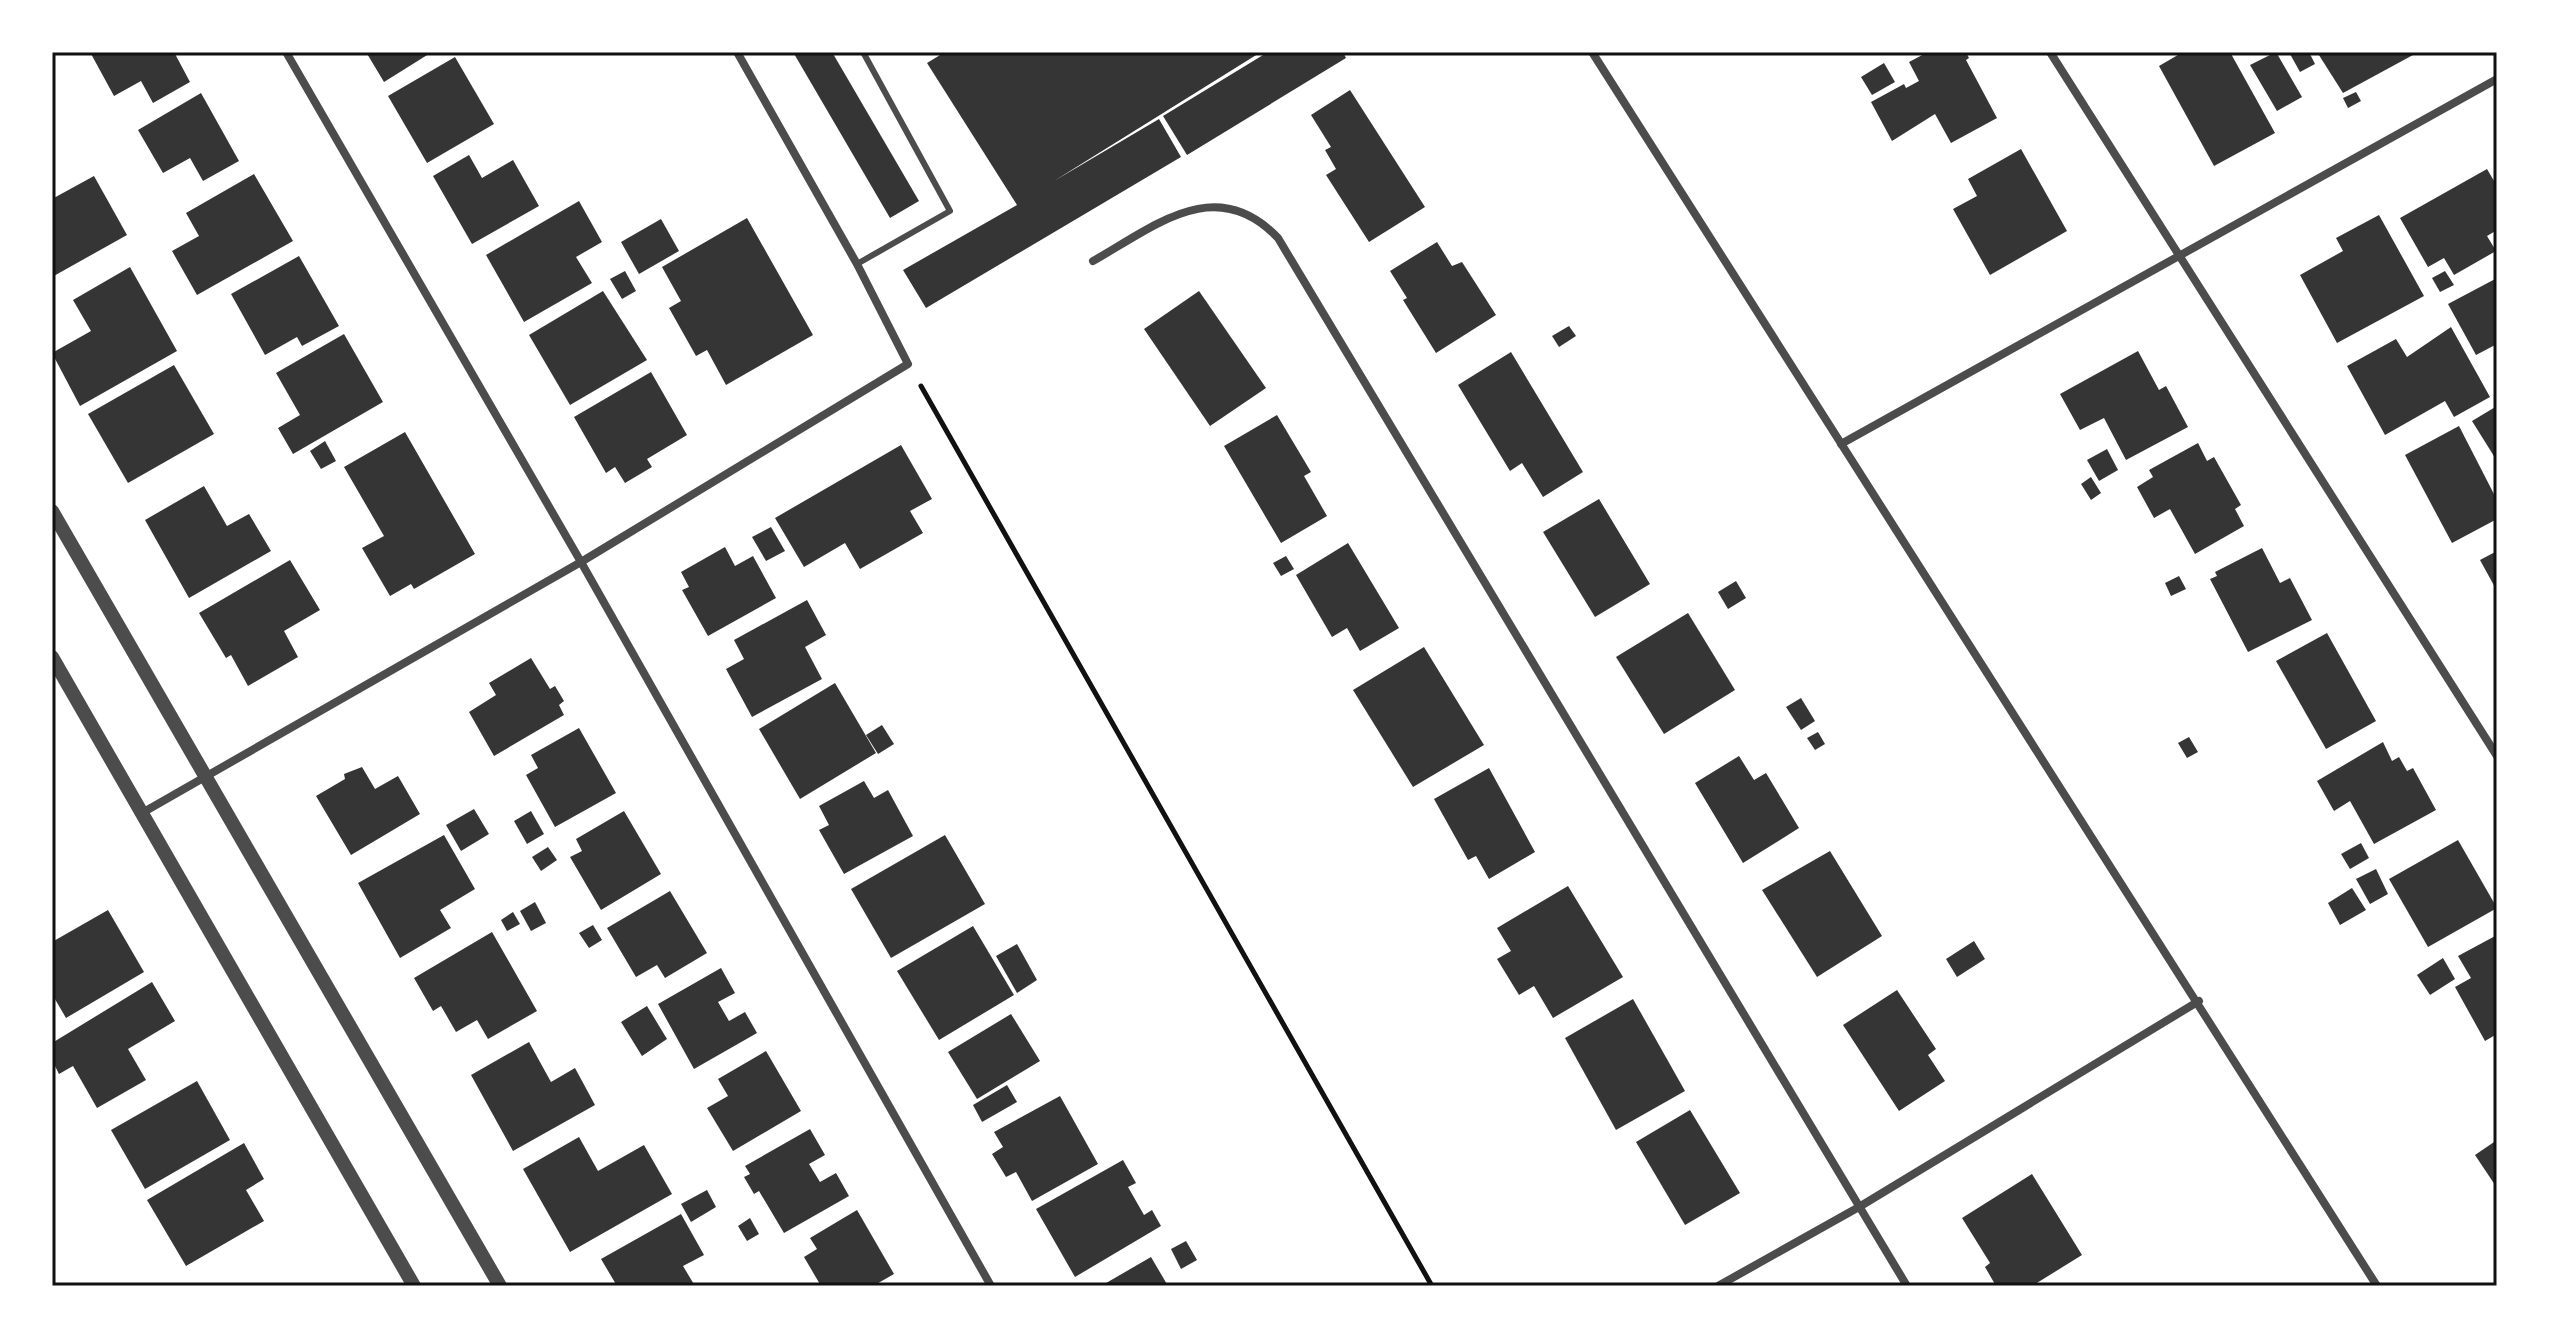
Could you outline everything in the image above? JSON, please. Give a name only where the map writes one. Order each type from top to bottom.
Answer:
[{"type":"street","points":[[286,52],[581,562],[991,1286]]},
{"type":"street","points":[[142,813],[581,562],[908,364],[857,264],[737,52]]},
{"type":"street","points":[[1592,52],[2199,1001],[2377,1286]]},
{"type":"street","points":[[2050,52],[2497,756]]},
{"type":"street","points":[[1841,444],[2497,79]]},
{"type":"street","points":[[1093,261],[1178,213],[1200,207],[1243,211],[1262,221],[1278,238],[1907,1286]]},
{"type":"street","points":[[52,511],[500,1286]]},
{"type":"street","points":[[52,657],[414,1286]]},
{"type":"street","points":[[1718,1286],[1859,1207],[2199,1001]]},
{"type":"lane","points":[[857,264],[950,211],[863,52]]},
{"type":"path","points":[[908,364],[1432,1286]]},
{"type":"building","points":[[90,52],[174,52],[190,82],[153,103],[141,81],[114,96]]},
{"type":"building","points":[[366,52],[432,52],[384,82]]},
{"type":"building","points":[[793,52],[832,52],[919,201],[890,218]]},
{"type":"building","points":[[945,52],[1261,52],[1054,181],[1159,119],[1181,157],[926,308],[903,270],[1017,205],[927,63]]},
{"type":"building","points":[[1268,52],[1343,52],[1346,58],[1187,155],[1163,116]]},
{"type":"building","points":[[1928,52],[1966,52],[1969,58],[1966,60],[1997,118],[1951,143],[1935,114],[1892,141],[1871,102],[1904,84],[1906,88],[1919,81],[1909,62]]},
{"type":"building","points":[[2183,52],[2230,52],[2275,133],[2214,166],[2159,66]]},
{"type":"building","points":[[2276,52],[2302,97],[2277,111],[2250,65]]},
{"type":"building","points":[[2309,52],[2315,64],[2300,72],[2290,54]]},
{"type":"building","points":[[2317,52],[2412,52],[2413,55],[2343,93]]},
{"type":"building","points":[[455,57],[494,124],[427,163],[388,96]]},
{"type":"building","points":[[1884,63],[1895,82],[1872,95],[1861,77]]},
{"type":"building","points":[[1350,90],[1425,207],[1369,242],[1326,175],[1336,169],[1325,150],[1331,147],[1311,115]]},
{"type":"building","points":[[2356,92],[2361,101],[2348,108],[2343,98]]},
{"type":"building","points":[[201,93],[239,161],[203,181],[190,158],[163,173],[138,130]]},
{"type":"building","points":[[2021,149],[2067,231],[1990,275],[1953,209],[1977,196],[1968,179]]},
{"type":"building","points":[[469,155],[482,178],[513,160],[539,206],[472,244],[433,176]]},
{"type":"building","points":[[2487,169],[2497,186],[2497,230],[2487,236],[2496,251],[2454,275],[2444,258],[2428,267],[2400,218]]},
{"type":"building","points":[[254,174],[293,241],[197,295],[172,251],[199,236],[186,213]]},
{"type":"building","points":[[94,176],[127,235],[52,277],[52,199]]},
{"type":"building","points":[[579,201],[602,242],[576,257],[592,283],[524,322],[486,255]]},
{"type":"building","points":[[2379,215],[2424,296],[2337,343],[2300,275],[2343,251],[2336,238]]},
{"type":"building","points":[[747,218],[813,335],[726,385],[707,350],[696,356],[669,308],[681,301],[662,267]]},
{"type":"building","points":[[661,219],[679,251],[639,274],[621,242]]},
{"type":"building","points":[[1437,242],[1452,266],[1462,262],[1496,315],[1436,353],[1403,300],[1407,298],[1390,271]]},
{"type":"building","points":[[299,256],[339,326],[302,346],[297,337],[265,355],[231,294]]},
{"type":"building","points":[[130,267],[177,351],[80,406],[52,353],[91,331],[73,300]]},
{"type":"building","points":[[625,271],[636,291],[622,299],[610,279]]},
{"type":"building","points":[[2445,271],[2454,285],[2440,292],[2432,278]]},
{"type":"building","points":[[2497,278],[2497,344],[2476,355],[2448,304]]},
{"type":"building","points":[[603,291],[647,360],[570,405],[529,335]]},
{"type":"building","points":[[1199,291],[1266,388],[1210,426],[1144,329]]},
{"type":"building","points":[[1569,326],[1576,336],[1559,347],[1552,336]]},
{"type":"building","points":[[2451,327],[2490,397],[2454,417],[2445,401],[2385,435],[2347,366],[2396,339],[2407,357]]},
{"type":"building","points":[[344,334],[383,402],[293,454],[278,428],[300,415],[276,373]]},
{"type":"building","points":[[2138,351],[2159,390],[2166,386],[2188,427],[2126,460],[2104,418],[2080,430],[2060,394]]},
{"type":"building","points":[[1511,352],[1583,472],[1543,497],[1522,463],[1510,471],[1458,385]]},
{"type":"building","points":[[174,365],[214,434],[128,483],[88,414]]},
{"type":"building","points":[[651,372],[687,435],[647,459],[652,467],[625,483],[615,467],[606,473],[574,417]]},
{"type":"building","points":[[2497,406],[2497,461],[2472,421]]},
{"type":"building","points":[[1277,415],[1311,472],[1304,476],[1327,516],[1281,543],[1224,446]]},
{"type":"building","points":[[2459,426],[2497,500],[2497,519],[2452,543],[2405,455]]},
{"type":"building","points":[[405,432],[475,554],[414,589],[411,584],[390,596],[362,548],[384,536],[344,467]]},
{"type":"building","points":[[325,441],[336,461],[321,469],[310,451]]},
{"type":"building","points":[[2198,443],[2207,461],[2214,457],[2241,505],[2235,509],[2244,526],[2195,554],[2170,509],[2154,518],[2137,487],[2153,477],[2149,470]]},
{"type":"building","points":[[901,445],[932,499],[910,511],[923,533],[860,569],[845,543],[804,567],[775,518]]},
{"type":"building","points":[[2107,449],[2118,470],[2099,481],[2087,460]]},
{"type":"building","points":[[2091,477],[2101,493],[2091,500],[2081,484]]},
{"type":"building","points":[[204,486],[227,526],[249,514],[271,551],[189,598],[145,520]]},
{"type":"building","points":[[1599,499],[1650,584],[1595,617],[1543,532]]},
{"type":"building","points":[[771,527],[785,551],[766,561],[752,537]]},
{"type":"building","points":[[1348,543],[1399,628],[1360,651],[1347,628],[1332,637],[1296,575]]},
{"type":"building","points":[[725,547],[735,566],[753,556],[776,598],[708,636],[682,590],[689,587],[681,572]]},
{"type":"building","points":[[2262,548],[2280,583],[2290,578],[2312,620],[2248,652],[2210,579],[2217,576],[2215,572]]},
{"type":"building","points":[[2497,551],[2497,591],[2480,560]]},
{"type":"building","points":[[1286,556],[1294,569],[1281,576],[1273,563]]},
{"type":"building","points":[[290,560],[320,610],[284,631],[298,657],[248,686],[231,655],[226,658],[199,613]]},
{"type":"building","points":[[2179,576],[2186,589],[2171,596],[2165,583]]},
{"type":"building","points":[[1736,581],[1746,598],[1728,609],[1718,592]]},
{"type":"building","points":[[807,600],[826,635],[805,647],[822,679],[752,717],[726,669],[744,659],[734,640]]},
{"type":"building","points":[[1688,613],[1735,690],[1664,734],[1616,657]]},
{"type":"building","points":[[2327,633],[2376,721],[2326,749],[2276,661]]},
{"type":"building","points":[[1424,647],[1484,745],[1413,787],[1353,690]]},
{"type":"building","points":[[531,658],[550,689],[555,686],[564,701],[559,705],[564,715],[494,756],[469,712],[496,695],[489,683]]},
{"type":"building","points":[[835,683],[876,753],[800,799],[759,729]]},
{"type":"building","points":[[1801,698],[1815,721],[1801,730],[1786,707]]},
{"type":"building","points":[[882,725],[894,744],[878,754],[866,735]]},
{"type":"building","points":[[579,728],[616,793],[555,827],[526,775],[538,768],[531,755]]},
{"type":"building","points":[[1818,732],[1825,744],[1815,750],[1807,738]]},
{"type":"building","points":[[2189,737],[2198,752],[2187,758],[2178,743]]},
{"type":"building","points":[[2383,742],[2392,761],[2399,757],[2407,771],[2413,768],[2436,810],[2374,844],[2350,801],[2334,811],[2317,781]]},
{"type":"building","points":[[1739,756],[1754,780],[1766,773],[1799,828],[1743,863],[1695,783]]},
{"type":"building","points":[[362,767],[375,789],[398,776],[420,814],[351,855],[316,796],[345,779],[344,774]]},
{"type":"building","points":[[1489,768],[1535,852],[1489,879],[1476,856],[1468,860],[1434,799]]},
{"type":"building","points":[[864,781],[874,798],[888,790],[913,836],[844,874],[819,830],[829,825],[819,806]]},
{"type":"building","points":[[474,809],[489,834],[461,851],[446,825]]},
{"type":"building","points":[[531,811],[544,834],[527,844],[514,821]]},
{"type":"building","points":[[624,811],[661,874],[601,910],[570,857],[582,851],[576,839]]},
{"type":"building","points":[[444,835],[475,889],[440,910],[451,928],[400,958],[358,883]]},
{"type":"building","points":[[945,835],[985,904],[891,958],[851,889]]},
{"type":"building","points":[[2458,840],[2497,908],[2428,947],[2389,879]]},
{"type":"building","points":[[2361,843],[2369,858],[2350,869],[2341,854]]},
{"type":"building","points":[[548,847],[557,860],[541,871],[532,857]]},
{"type":"building","points":[[1830,851],[1882,936],[1817,977],[1762,890]]},
{"type":"building","points":[[2376,869],[2388,894],[2370,904],[2356,879]]},
{"type":"building","points":[[1568,886],[1623,977],[1553,1018],[1534,986],[1519,995],[1497,959],[1511,951],[1497,928]]},
{"type":"building","points":[[2352,888],[2366,910],[2340,925],[2328,903]]},
{"type":"building","points":[[670,891],[707,953],[665,978],[657,965],[636,977],[607,928]]},
{"type":"building","points":[[535,902],[546,923],[531,931],[520,911]]},
{"type":"building","points":[[108,910],[144,972],[66,1018],[52,994],[52,942]]},
{"type":"building","points":[[513,912],[520,924],[507,931],[501,920]]},
{"type":"building","points":[[593,925],[602,940],[589,948],[579,933]]},
{"type":"building","points":[[973,926],[1014,995],[939,1040],[897,971]]},
{"type":"building","points":[[492,932],[537,1011],[488,1039],[477,1020],[456,1032],[441,1006],[433,1011],[414,978]]},
{"type":"building","points":[[2497,935],[2497,1034],[2485,1041],[2455,987],[2471,978],[2458,956]]},
{"type":"building","points":[[1974,941],[1985,959],[1957,977],[1946,959]]},
{"type":"building","points":[[1017,944],[1037,980],[1017,993],[996,956]]},
{"type":"building","points":[[2443,958],[2455,979],[2430,995],[2417,975]]},
{"type":"building","points":[[721,968],[735,993],[718,1002],[729,1021],[745,1012],[757,1033],[694,1069],[658,1004]]},
{"type":"building","points":[[152,982],[175,1021],[128,1049],[146,1080],[97,1108],[73,1066],[59,1074],[52,1060],[52,1043]]},
{"type":"building","points":[[1897,990],[1936,1049],[1928,1055],[1945,1081],[1899,1111],[1843,1025]]},
{"type":"building","points":[[1633,999],[1685,1091],[1616,1130],[1565,1038]]},
{"type":"building","points":[[647,1006],[667,1039],[642,1056],[621,1022]]},
{"type":"building","points":[[1011,1014],[1040,1061],[977,1099],[948,1052]]},
{"type":"building","points":[[529,1042],[551,1082],[575,1068],[595,1105],[513,1151],[471,1075]]},
{"type":"building","points":[[766,1051],[801,1111],[733,1151],[707,1108],[728,1096],[718,1079]]},
{"type":"building","points":[[197,1081],[230,1140],[145,1189],[111,1130]]},
{"type":"building","points":[[1007,1085],[1017,1102],[982,1122],[973,1105]]},
{"type":"building","points":[[1060,1096],[1098,1164],[1032,1201],[1016,1172],[1006,1177],[992,1154],[1003,1147],[994,1132]]},
{"type":"building","points":[[1690,1110],[1740,1193],[1685,1225],[1636,1142]]},
{"type":"building","points":[[810,1129],[825,1155],[809,1164],[820,1182],[836,1173],[849,1196],[784,1233],[759,1191],[754,1194],[744,1177],[750,1174],[745,1166]]},
{"type":"building","points":[[579,1137],[598,1171],[644,1145],[672,1194],[570,1252],[523,1169]]},
{"type":"building","points":[[2497,1140],[2497,1183],[2495,1185],[2475,1155]]},
{"type":"building","points":[[244,1143],[264,1179],[246,1190],[264,1221],[186,1266],[147,1200]]},
{"type":"building","points":[[1123,1160],[1136,1183],[1128,1187],[1144,1215],[1152,1210],[1161,1226],[1075,1277],[1036,1209]]},
{"type":"building","points":[[2032,1174],[2082,1255],[2032,1286],[1996,1286],[1985,1267],[1990,1263],[1962,1218]]},
{"type":"building","points":[[707,1190],[716,1207],[691,1222],[681,1204]]},
{"type":"building","points":[[857,1210],[894,1274],[873,1286],[821,1286],[804,1257],[817,1249],[810,1238]]},
{"type":"building","points":[[681,1214],[704,1255],[683,1266],[695,1286],[617,1286],[601,1259]]},
{"type":"building","points":[[750,1218],[759,1234],[747,1241],[738,1226]]},
{"type":"building","points":[[1186,1241],[1197,1260],[1181,1269],[1171,1249]]},
{"type":"building","points":[[1151,1257],[1168,1286],[1101,1286]]}]
